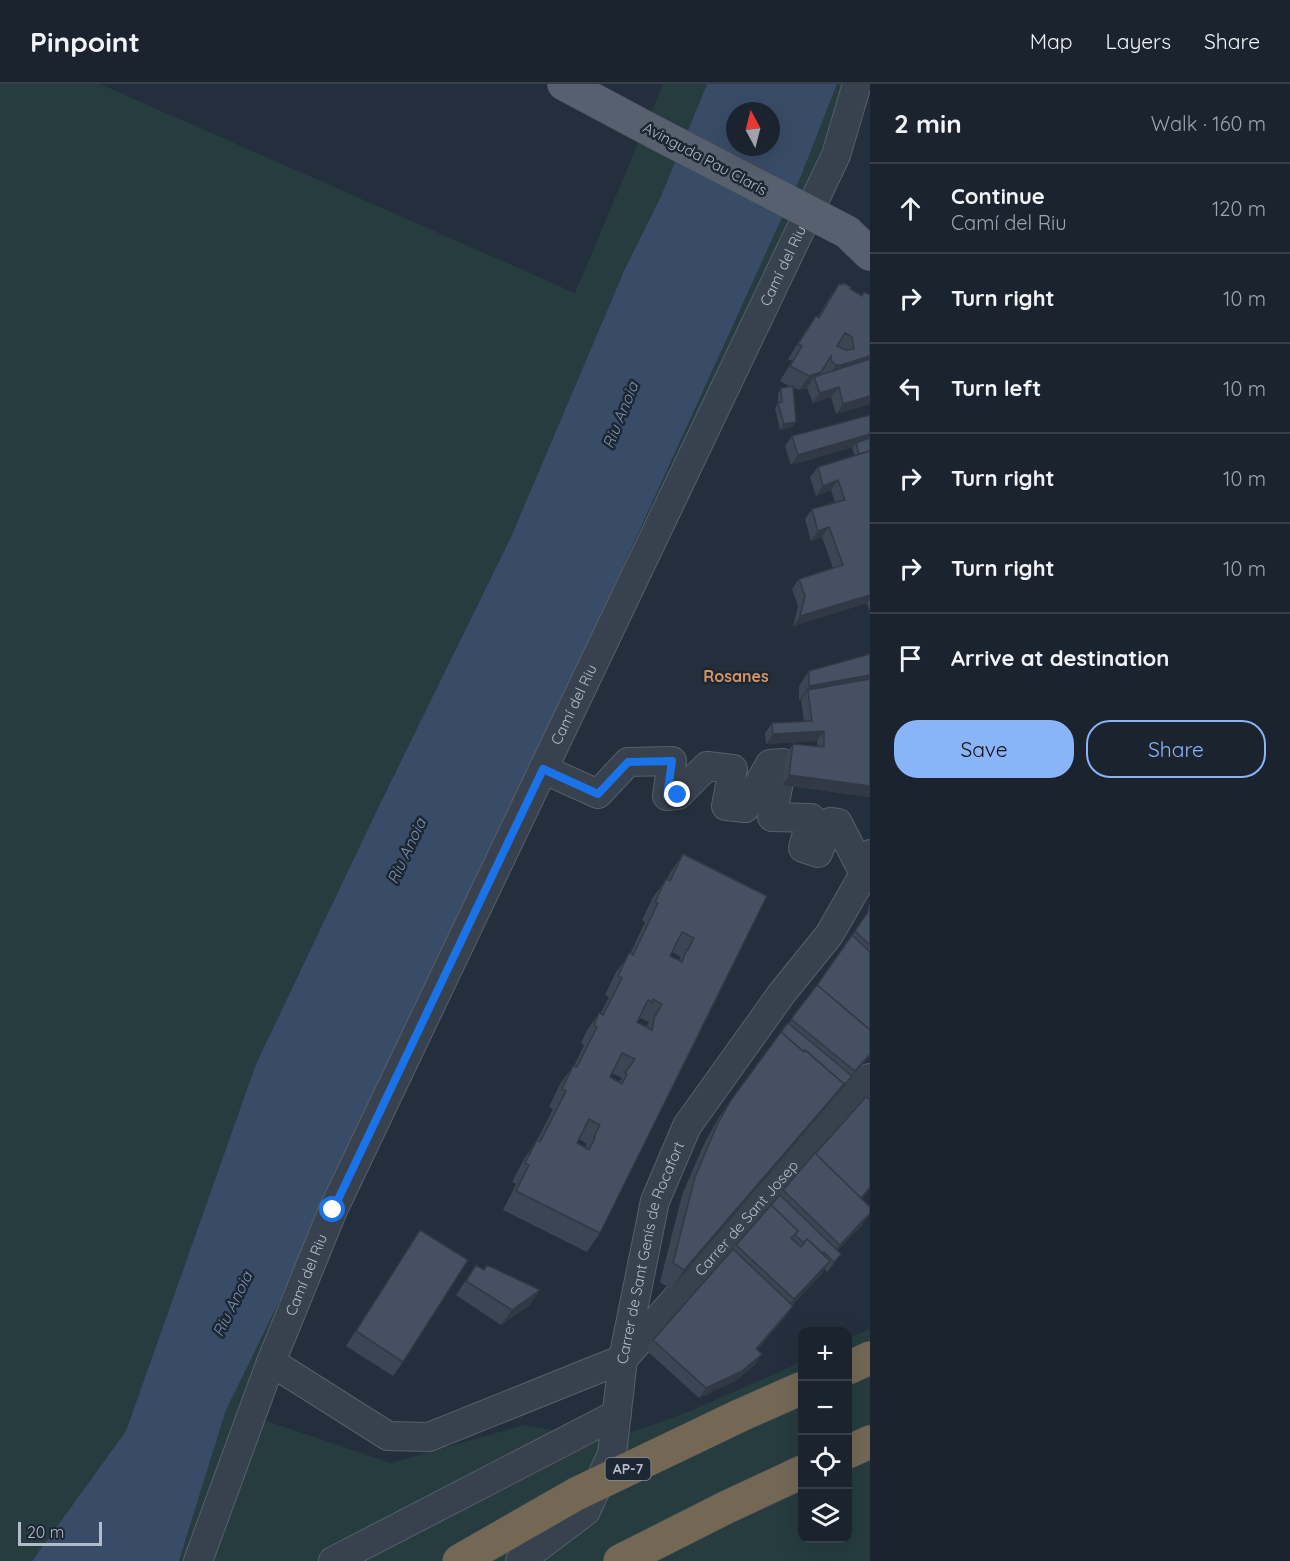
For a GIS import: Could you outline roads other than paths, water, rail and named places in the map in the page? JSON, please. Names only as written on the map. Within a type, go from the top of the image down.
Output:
[{"type":"highway","points":[[852,1366],[870,1358]]},
{"type":"highway","name":"AP-7","points":[[459,1561],[576,1494],[798,1390]]},
{"type":"highway","points":[[852,1450],[870,1442]]},
{"type":"highway","points":[[620,1561],[798,1474]]},
{"type":"main road","name":"Avinguda Pau Clarís","points":[[564,84],[862,241]]},
{"type":"street","name":"Camí del Riu","points":[[198,1561],[271,1362],[337,1202],[836,155],[857,84]]},
{"type":"street","points":[[543,769],[598,794],[628,762],[672,761],[667,796],[678,795],[707,766],[733,768],[726,806],[745,808],[770,764],[783,763],[772,817],[811,818],[803,848],[818,853],[830,822],[838,823],[867,864]]},
{"type":"street","name":"Carrer de Sant Genís de Rocafort","points":[[271,1362],[388,1436],[429,1437],[623,1359],[655,1201],[687,1126],[782,993],[830,935],[867,864]]},
{"type":"street","name":"Carrer de Sant Josep","points":[[623,1359],[870,1078]]},
{"type":"street","points":[[520,1561],[586,1511],[612,1454],[623,1359]]},
{"type":"street","points":[[333,1561],[617,1414]]},
{"type":"water","name":"Riu Anoia","points":[[707,84],[837,84],[801,176],[481,878],[226,1410],[179,1561],[32,1561],[126,1431],[256,1064],[511,537],[624,271],[661,196]]},
{"type":"district","name":"Rosanes","points":[[736,676]]}]
